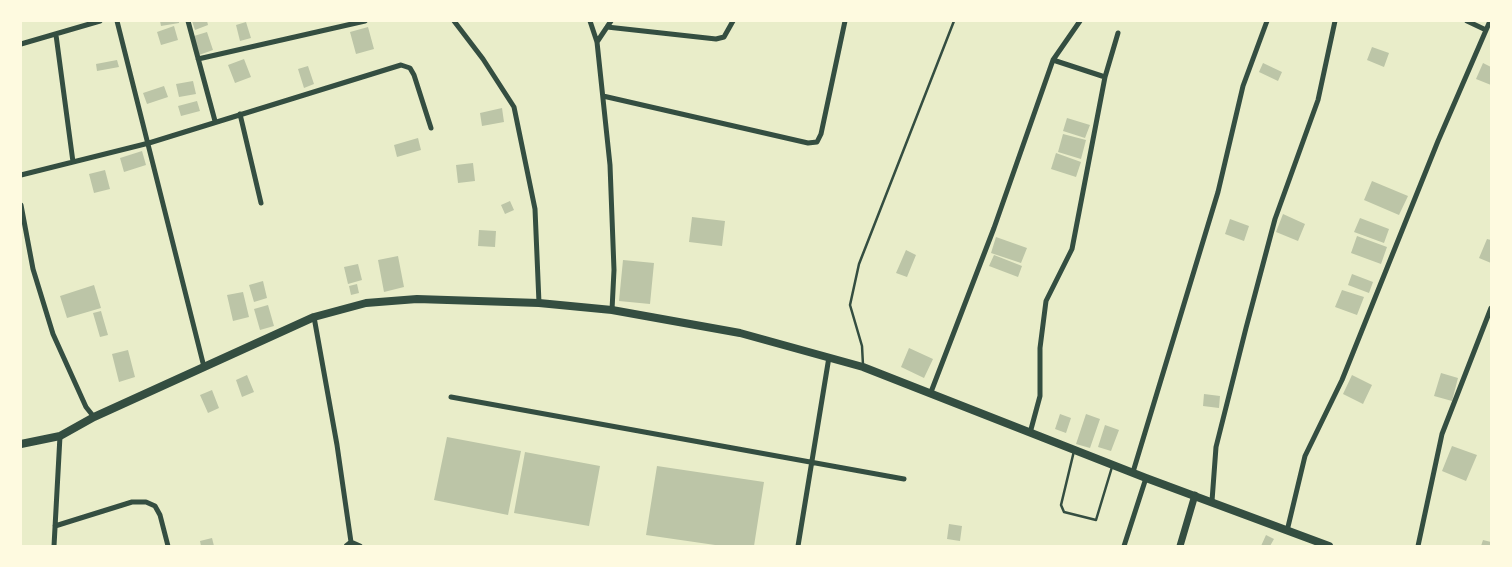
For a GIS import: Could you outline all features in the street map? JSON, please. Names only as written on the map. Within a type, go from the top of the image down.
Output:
[{"type":"main road","points":[[21,444],[60,436],[94,417],[314,317],[366,303],[408,300],[539,303],[612,310],[740,333],[863,367],[931,392],[1146,478],[1195,494],[1329,546]]},
{"type":"street","points":[[21,44],[100,21]]},
{"type":"street","points":[[117,21],[204,367]]},
{"type":"street","points":[[188,21],[215,121]]},
{"type":"street","points":[[198,59],[365,21]]},
{"type":"street","points":[[454,21],[483,59],[514,107],[535,208],[539,303]]},
{"type":"street","points":[[590,21],[597,42],[610,165],[614,270],[612,310]]},
{"type":"street","points":[[597,42],[611,21]]},
{"type":"street","points":[[607,27],[716,40],[724,37],[733,21]]},
{"type":"street","points":[[603,96],[808,143],[817,142],[821,134],[845,21]]},
{"type":"street","points":[[931,392],[994,228],[1053,60],[1080,21]]},
{"type":"street","points":[[1133,472],[1218,192],[1243,86],[1267,21]]},
{"type":"street","points":[[1212,501],[1216,447],[1246,328],[1275,219],[1318,100],[1335,21]]},
{"type":"street","points":[[1467,21],[1486,30]]},
{"type":"street","points":[[1287,531],[1305,456],[1342,380],[1438,142],[1490,21]]},
{"type":"street","points":[[1030,433],[1040,396],[1040,348],[1046,301],[1072,249],[1105,77],[1118,33]]},
{"type":"street","points":[[56,35],[73,162]]},
{"type":"street","points":[[1053,60],[1105,77]]},
{"type":"street","points":[[21,175],[149,143],[215,121],[401,66],[410,68],[414,74],[431,128]]},
{"type":"street","points":[[240,114],[261,203]]},
{"type":"street","points":[[21,205],[33,269],[53,334],[86,407],[94,417]]},
{"type":"street","points":[[1418,546],[1442,434],[1491,308]]},
{"type":"street","points":[[314,317],[337,445],[348,544],[360,546]]},
{"type":"street","points":[[798,546],[829,357]]},
{"type":"street","points":[[451,397],[813,461],[904,479]]},
{"type":"street","points":[[54,546],[60,436]]},
{"type":"street","points":[[1124,546],[1146,478]]},
{"type":"street","points":[[1180,546],[1195,494]]},
{"type":"street","points":[[55,526],[132,502],[146,502],[155,506],[160,515],[168,546]]},
{"type":"lane","points":[[863,367],[862,346],[850,305],[859,264],[954,21]]},
{"type":"lane","points":[[1075,450],[1061,505],[1064,512],[1096,520],[1112,464]]},
{"type":"building","points":[[160,21],[179,21],[179,23],[161,26]]},
{"type":"building","points":[[192,21],[207,21],[208,25],[195,30]]},
{"type":"building","points":[[246,22],[251,38],[240,41],[236,25]]},
{"type":"building","points":[[174,26],[178,40],[161,45],[157,32]]},
{"type":"building","points":[[368,27],[374,49],[356,54],[350,32]]},
{"type":"building","points":[[207,32],[213,50],[199,55],[194,36]]},
{"type":"building","points":[[1372,47],[1389,53],[1384,67],[1367,60]]},
{"type":"building","points":[[244,59],[251,77],[235,83],[228,65]]},
{"type":"building","points":[[117,60],[119,67],[97,71],[96,64]]},
{"type":"building","points":[[1263,63],[1282,72],[1278,81],[1259,72]]},
{"type":"building","points":[[1483,63],[1491,67],[1491,85],[1476,79]]},
{"type":"building","points":[[308,66],[314,84],[304,88],[298,69]]},
{"type":"building","points":[[193,81],[196,94],[179,97],[176,84]]},
{"type":"building","points":[[164,86],[168,97],[147,104],[143,93]]},
{"type":"building","points":[[197,101],[200,111],[181,116],[178,106]]},
{"type":"building","points":[[502,108],[504,122],[482,126],[480,113]]},
{"type":"building","points":[[1067,118],[1090,125],[1085,138],[1063,131]]},
{"type":"building","points":[[1063,134],[1086,140],[1081,159],[1058,152]]},
{"type":"building","points":[[418,138],[421,150],[397,157],[394,145]]},
{"type":"building","points":[[142,151],[146,165],[124,172],[120,158]]},
{"type":"building","points":[[1056,153],[1081,162],[1076,177],[1051,169]]},
{"type":"building","points":[[473,163],[475,181],[458,183],[456,165]]},
{"type":"building","points":[[105,170],[110,189],[94,193],[89,174]]},
{"type":"building","points":[[1372,181],[1408,196],[1399,215],[1364,200]]},
{"type":"building","points":[[510,201],[514,210],[505,214],[501,205]]},
{"type":"building","points":[[1283,214],[1305,224],[1298,241],[1276,232]]},
{"type":"building","points":[[692,217],[725,221],[722,246],[689,242]]},
{"type":"building","points":[[1360,218],[1389,229],[1384,243],[1354,232]]},
{"type":"building","points":[[1230,219],[1249,226],[1244,241],[1225,234]]},
{"type":"building","points":[[479,230],[496,231],[495,247],[478,246]]},
{"type":"building","points":[[1357,236],[1387,247],[1381,264],[1351,253]]},
{"type":"building","points":[[996,237],[1027,248],[1021,263],[991,253]]},
{"type":"building","points":[[1487,239],[1491,240],[1491,263],[1479,258]]},
{"type":"building","points":[[906,250],[916,255],[907,277],[896,273]]},
{"type":"building","points":[[994,255],[1022,266],[1018,277],[989,266]]},
{"type":"building","points":[[398,256],[404,287],[384,292],[378,260]]},
{"type":"building","points":[[623,260],[654,263],[650,304],[619,301]]},
{"type":"building","points":[[358,264],[362,280],[348,284],[344,267]]},
{"type":"building","points":[[1352,274],[1373,282],[1369,293],[1348,285]]},
{"type":"building","points":[[263,281],[267,298],[254,302],[249,285]]},
{"type":"building","points":[[357,284],[359,293],[351,295],[349,286]]},
{"type":"building","points":[[94,285],[101,308],[67,318],[60,296]]},
{"type":"building","points":[[1342,290],[1364,297],[1357,315],[1335,307]]},
{"type":"building","points":[[243,292],[249,317],[233,321],[227,295]]},
{"type":"building","points":[[268,305],[274,326],[260,330],[254,309]]},
{"type":"building","points":[[101,311],[108,335],[100,337],[93,313]]},
{"type":"building","points":[[909,348],[933,359],[924,378],[901,367]]},
{"type":"building","points":[[128,350],[135,377],[119,382],[112,354]]},
{"type":"building","points":[[1441,373],[1458,378],[1452,401],[1434,396]]},
{"type":"building","points":[[247,375],[254,392],[242,397],[236,380]]},
{"type":"building","points":[[1352,375],[1372,385],[1363,404],[1343,394]]},
{"type":"building","points":[[212,390],[219,408],[208,413],[200,395]]},
{"type":"building","points":[[1204,394],[1220,396],[1219,408],[1203,406]]},
{"type":"building","points":[[1060,414],[1071,418],[1066,433],[1055,429]]},
{"type":"building","points":[[1086,414],[1100,419],[1090,448],[1076,444]]},
{"type":"building","points":[[1105,425],[1119,430],[1111,451],[1098,447]]},
{"type":"building","points":[[447,437],[521,451],[508,515],[434,500]]},
{"type":"building","points":[[1452,446],[1477,455],[1466,481],[1442,471]]},
{"type":"building","points":[[525,452],[600,466],[589,526],[514,513]]},
{"type":"building","points":[[657,466],[764,482],[754,546],[722,546],[646,535]]},
{"type":"building","points":[[949,524],[962,526],[960,541],[947,539]]},
{"type":"building","points":[[1266,535],[1274,539],[1270,546],[1261,546]]},
{"type":"building","points":[[212,538],[214,546],[201,546],[200,541]]},
{"type":"building","points":[[1483,540],[1491,542],[1491,546],[1481,546]]}]
